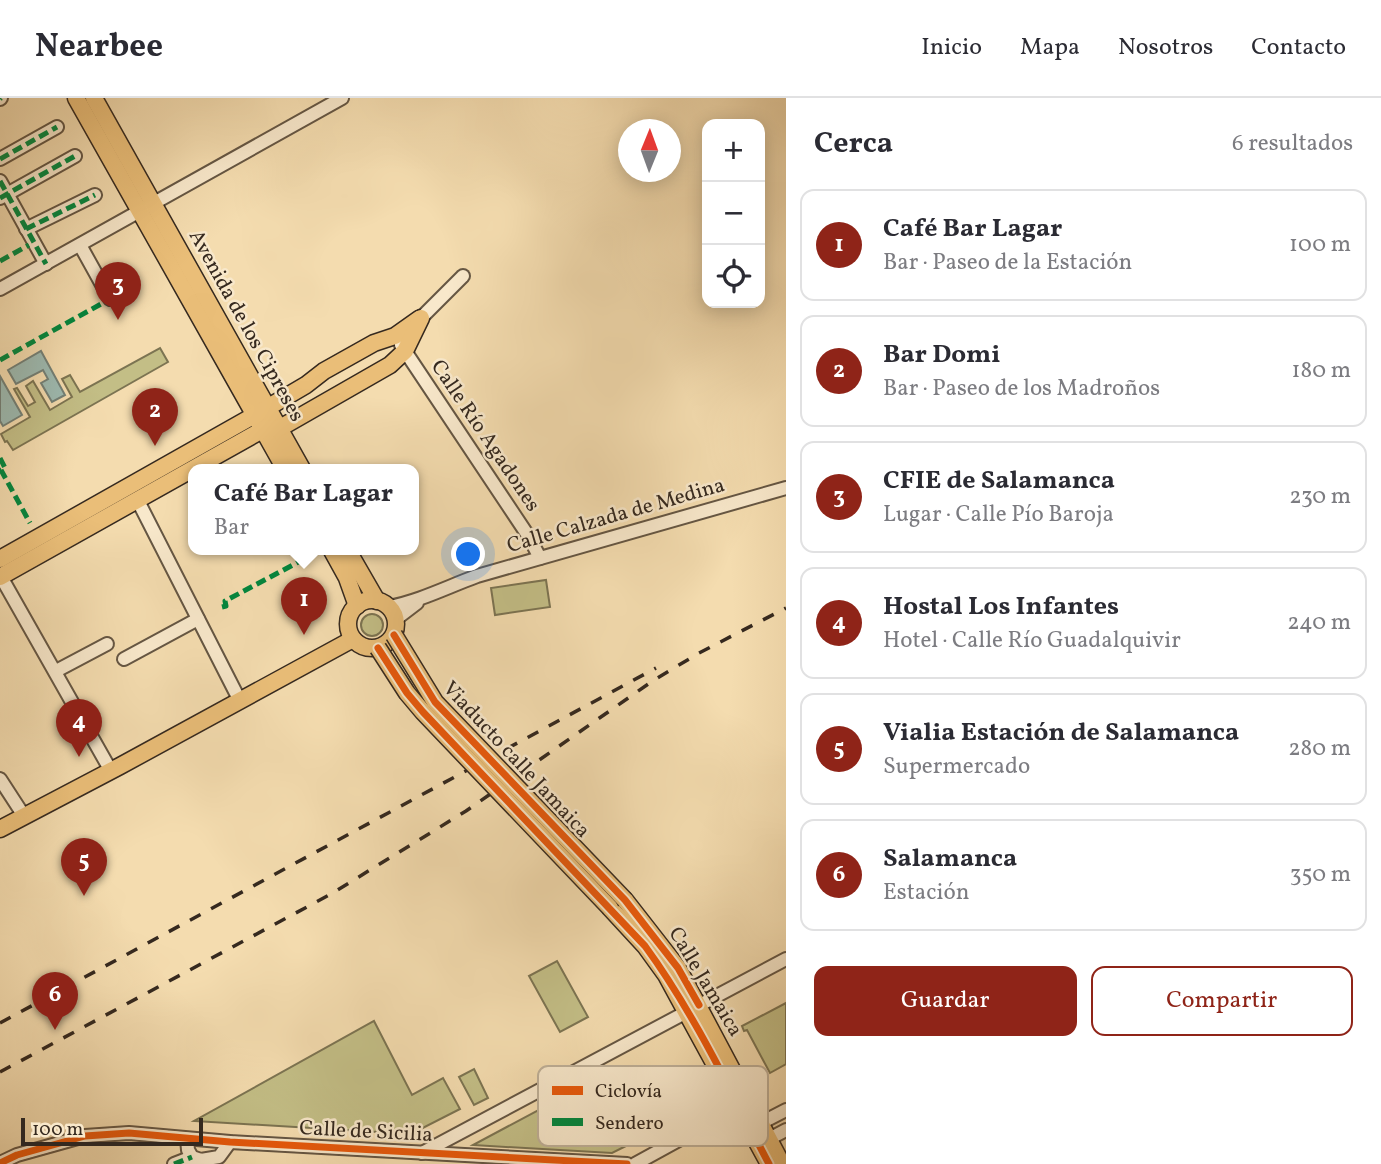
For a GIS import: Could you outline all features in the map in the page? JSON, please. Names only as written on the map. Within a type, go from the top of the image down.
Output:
[{"type":"main road","name":"Avenida de los Cipreses","points":[[76,98],[139,212],[267,420],[298,464]]},
{"type":"main road","name":"Avenida de los Cipreses","points":[[94,98],[153,203],[267,420],[283,464]]},
{"type":"main road","points":[[195,464],[267,420],[324,371],[374,343],[395,336],[421,318]]},
{"type":"main road","points":[[0,559],[267,420],[390,365],[405,351],[421,318]]},
{"type":"main road","points":[[0,576],[188,468]]},
{"type":"main road","points":[[334,555],[347,578],[357,606]]},
{"type":"main road","points":[[351,555],[389,615],[385,645],[378,648],[364,647],[353,639],[348,621],[357,606],[363,602],[389,615]]},
{"type":"main road","name":"Viaducto calle Jamaica","points":[[389,615],[435,702],[618,904]]},
{"type":"main road","points":[[0,828],[111,771],[353,639]]},
{"type":"main road","name":"Viaducto calle Jamaica","points":[[378,648],[407,693],[423,712],[618,904]]},
{"type":"main road","name":"Calle Jamaica","points":[[618,904],[645,946],[693,1008],[727,1066]]},
{"type":"main road","name":"Calle Jamaica","points":[[693,1008],[720,1066]]},
{"type":"main road","name":"Calle Jamaica","points":[[769,1139],[782,1164]]},
{"type":"main road","name":"Calle Jamaica","points":[[760,1146],[769,1164]]},
{"type":"street","points":[[0,289],[342,98]]},
{"type":"street","points":[[0,159],[57,127]]},
{"type":"street","points":[[4,196],[75,156]]},
{"type":"street","points":[[0,181],[4,196],[46,264]]},
{"type":"street","points":[[26,229],[95,195]]},
{"type":"street","points":[[80,245],[110,299]]},
{"type":"street","points":[[421,318],[463,276]]},
{"type":"street","name":"Calle Río Agadones","points":[[395,336],[529,537],[540,558]]},
{"type":"street","name":"Calle Calzada de Medina","points":[[389,615],[468,579],[786,488]]},
{"type":"street","points":[[137,499],[240,701]]},
{"type":"street","points":[[0,576],[111,771]]},
{"type":"street","points":[[124,659],[198,619]]},
{"type":"street","points":[[56,671],[107,644]]},
{"type":"street","points":[[0,779],[24,816]]},
{"type":"street","points":[[583,1066],[786,959]]},
{"type":"street","points":[[422,1153],[538,1090]]},
{"type":"street","points":[[768,1120],[786,1110]]},
{"type":"street","points":[[461,1154],[458,1141],[462,1130]]},
{"type":"street","points":[[769,1139],[786,1130]]},
{"type":"street","name":"Calle de Sicilia","points":[[0,1163],[85,1136],[129,1133],[230,1142],[627,1164]]},
{"type":"street","points":[[187,1139],[188,1150],[194,1161]]},
{"type":"street","points":[[174,1164],[201,1160],[219,1161],[230,1142]]},
{"type":"street","points":[[635,1164],[668,1146]]},
{"type":"shaded area","points":[[160,348],[168,362],[13,450],[7,441],[5,442],[1,434],[30,417],[14,389],[17,388],[28,406],[35,402],[26,386],[33,381],[50,410],[72,397],[62,379],[70,375],[80,392]]},
{"type":"shaded area","points":[[546,580],[550,607],[495,615],[491,588]]},
{"type":"shaded area","points":[[372,614],[380,617],[383,625],[380,633],[372,636],[364,633],[361,625],[364,617]]},
{"type":"shaded area","points":[[557,961],[588,1017],[560,1032],[529,976]]},
{"type":"shaded area","points":[[786,1003],[786,1064],[770,1073],[747,1030],[744,1031],[742,1026]]},
{"type":"shaded area","points":[[374,1021],[412,1095],[443,1078],[460,1109],[411,1134],[194,1121]]},
{"type":"shaded area","points":[[474,1069],[488,1098],[474,1105],[459,1077]]},
{"type":"shaded area","points":[[538,1110],[538,1146],[626,1146],[612,1153],[473,1145]]},
{"type":"water","points":[[41,351],[65,395],[52,402],[41,383],[48,379],[43,370],[16,384],[8,370]]},
{"type":"water","points":[[0,376],[22,415],[3,426],[0,421]]},
{"type":"railway","points":[[0,1072],[331,894],[466,811],[654,680],[699,653],[786,608]]},
{"type":"railway","points":[[0,1023],[656,668]]},
{"type":"marked path","points":[[0,159],[57,127]]},
{"type":"marked path","points":[[0,198],[75,156]]},
{"type":"marked path","points":[[0,181],[46,264]]},
{"type":"marked path","points":[[26,229],[95,195]]},
{"type":"marked path","points":[[0,261],[29,245]]},
{"type":"marked path","points":[[0,360],[110,299]]},
{"type":"marked path","points":[[0,458],[5,468],[1,470],[30,523]]},
{"type":"marked path","points":[[222,607],[226,606],[225,601],[312,555]]},
{"type":"marked path","points":[[174,1164],[192,1157]]},
{"type":"cycle path","points":[[394,635],[435,702],[625,900],[678,968],[699,1005]]},
{"type":"cycle path","points":[[378,648],[407,693],[423,712],[645,946],[680,998],[718,1066]]},
{"type":"cycle path","points":[[0,1163],[17,1155],[85,1136],[129,1133],[230,1142],[627,1164]]},
{"type":"cycle path","points":[[760,1146],[769,1164]]},
{"type":"place","name":"CFIE de Salamanca","points":[[118,320]]},
{"type":"place","name":"Bar Domi","points":[[155,446]]},
{"type":"place","name":"Café Bar Lagar","points":[[304,635]]},
{"type":"place","name":"Hostal Los Infantes","points":[[79,757]]},
{"type":"place","name":"Vialia Estación de Salamanca","points":[[84,896]]},
{"type":"place","name":"Salamanca","points":[[55,1030]]}]
